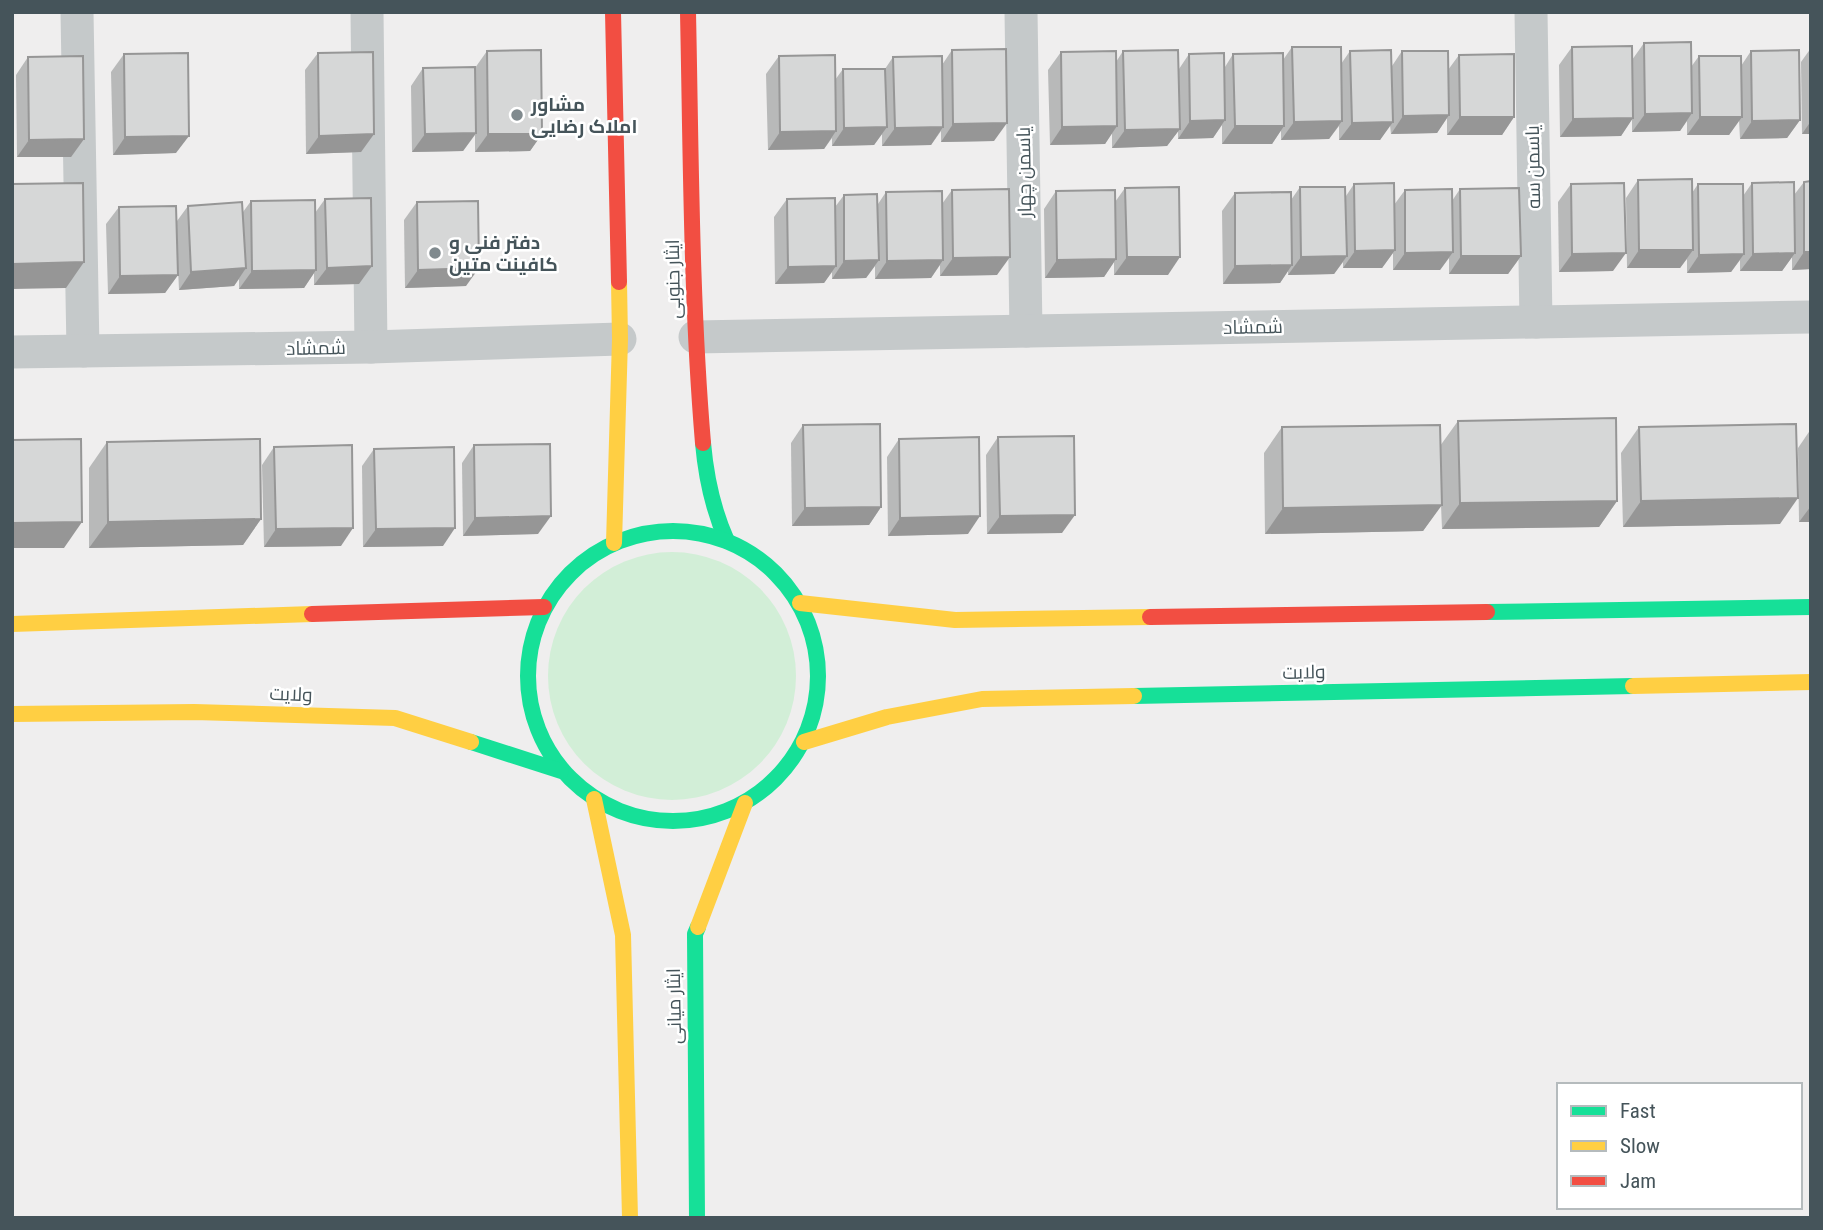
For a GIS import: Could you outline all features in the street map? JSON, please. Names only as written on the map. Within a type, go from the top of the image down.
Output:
[{"type":"street","points":[[77,12],[83,351]]},
{"type":"street","points":[[367,12],[371,347]]},
{"type":"street","points":[[613,12],[620,339],[614,543]]},
{"type":"street","name":"ایثار جنوبی","points":[[688,12],[695,337],[705,467],[720,528],[727,541]]},
{"type":"street","name":"یاسمن چهار","points":[[1021,12],[1026,331]]},
{"type":"street","name":"یاسمن سه","points":[[1531,12],[1536,322]]},
{"type":"street","name":"شمشاد","points":[[695,337],[1811,317]]},
{"type":"street","name":"شمشاد","points":[[12,352],[371,347],[620,339]]},
{"type":"street","points":[[690,531],[727,541],[756,556],[780,577],[800,603],[814,637],[819,672],[816,708],[804,742],[779,777],[745,803],[709,818],[669,822],[630,816],[594,799],[561,771],[542,742],[530,709],[527,674],[531,639],[544,607],[557,587],[593,554],[614,543],[651,532],[690,531]]},
{"type":"street","points":[[800,603],[955,620],[1811,607]]},
{"type":"street","points":[[12,624],[544,607]]},
{"type":"street","name":"ولایت","points":[[804,742],[887,717],[982,699],[1811,682]]},
{"type":"street","name":"ولایت","points":[[12,714],[194,712],[395,718],[561,771]]},
{"type":"street","points":[[594,799],[623,935],[630,1218]]},
{"type":"street","name":"ایثار میانی","points":[[697,1218],[695,934],[745,803]]},
{"type":"green space","points":[[672,552],[708,558],[730,567],[750,580],[768,598],[781,618],[790,640],[796,676],[790,712],[781,734],[768,754],[750,772],[730,785],[708,794],[672,800],[636,794],[614,785],[594,772],[576,754],[563,734],[554,712],[548,676],[554,640],[563,618],[576,598],[594,580],[614,567],[636,558]]},
{"type":"building","points":[[1691,42],[1692,113],[1645,114],[1644,43]]},
{"type":"building","points":[[1632,46],[1633,118],[1573,119],[1572,47]]},
{"type":"building","points":[[1292,47],[1341,47],[1342,121],[1294,122]]},
{"type":"building","points":[[1006,49],[1007,123],[953,124],[952,50]]},
{"type":"building","points":[[541,50],[542,134],[488,134],[487,51]]},
{"type":"building","points":[[1178,50],[1180,129],[1125,130],[1123,51]]},
{"type":"building","points":[[1391,50],[1393,122],[1352,123],[1350,51]]},
{"type":"building","points":[[1799,50],[1800,120],[1752,121],[1751,51]]},
{"type":"building","points":[[1116,51],[1117,126],[1062,127],[1061,52]]},
{"type":"building","points":[[1402,51],[1448,51],[1449,115],[1403,116]]},
{"type":"building","points":[[373,52],[374,134],[319,136],[318,53]]},
{"type":"building","points":[[188,53],[189,136],[125,137],[124,54]]},
{"type":"building","points":[[1224,53],[1225,120],[1190,121],[1189,54]]},
{"type":"building","points":[[1283,53],[1284,126],[1235,126],[1233,54]]},
{"type":"building","points":[[1514,54],[1514,117],[1460,117],[1459,55]]},
{"type":"building","points":[[835,55],[836,131],[780,132],[779,56]]},
{"type":"building","points":[[83,56],[84,139],[29,140],[28,57]]},
{"type":"building","points":[[942,56],[943,127],[895,128],[893,57]]},
{"type":"building","points":[[1699,56],[1741,56],[1742,117],[1700,117]]},
{"type":"building","points":[[12,60],[13,135],[12,135]]},
{"type":"building","points":[[475,67],[476,133],[425,134],[423,68]]},
{"type":"building","points":[[843,69],[885,69],[887,127],[844,128]]},
{"type":"building","points":[[1692,179],[1693,250],[1639,250],[1638,180]]},
{"type":"building","points":[[1811,181],[1811,252],[1804,252],[1804,182]]},
{"type":"building","points":[[1794,182],[1795,253],[1753,254],[1752,183]]},
{"type":"building","points":[[83,183],[84,262],[12,264],[12,184]]},
{"type":"building","points":[[1394,183],[1395,250],[1355,251],[1354,184]]},
{"type":"building","points":[[1624,183],[1626,253],[1572,254],[1571,184]]},
{"type":"building","points":[[1698,184],[1743,184],[1744,254],[1699,255]]},
{"type":"building","points":[[1179,187],[1180,257],[1127,257],[1125,188]]},
{"type":"building","points":[[1300,187],[1345,187],[1347,256],[1301,257]]},
{"type":"building","points":[[1519,188],[1521,256],[1461,256],[1460,189]]},
{"type":"building","points":[[1009,189],[1010,257],[953,258],[952,190]]},
{"type":"building","points":[[1452,189],[1453,252],[1405,253],[1405,190]]},
{"type":"building","points":[[1115,190],[1116,259],[1057,260],[1056,191]]},
{"type":"building","points":[[942,191],[943,260],[887,261],[886,192]]},
{"type":"building","points":[[1291,192],[1292,265],[1235,266],[1235,193]]},
{"type":"building","points":[[877,194],[879,260],[844,261],[844,195]]},
{"type":"building","points":[[371,198],[372,266],[327,268],[325,199]]},
{"type":"building","points":[[835,198],[836,266],[788,267],[787,199]]},
{"type":"building","points":[[315,200],[316,270],[252,271],[251,201]]},
{"type":"building","points":[[478,201],[479,268],[418,270],[417,202]]},
{"type":"building","points":[[242,202],[246,268],[191,272],[188,206]]},
{"type":"building","points":[[176,206],[178,275],[120,276],[119,207]]},
{"type":"building","points":[[1616,418],[1617,501],[1460,503],[1458,421]]},
{"type":"building","points":[[880,424],[881,507],[805,508],[803,425]]},
{"type":"building","points":[[1796,424],[1798,498],[1641,501],[1639,427]]},
{"type":"building","points":[[1440,425],[1442,505],[1283,508],[1282,427]]},
{"type":"building","points":[[1074,436],[1075,515],[1000,516],[998,437]]},
{"type":"building","points":[[979,437],[980,516],[900,518],[899,439]]},
{"type":"building","points":[[81,439],[82,522],[12,523],[12,440]]},
{"type":"building","points":[[260,439],[261,519],[108,522],[107,442]]},
{"type":"building","points":[[550,444],[551,516],[475,518],[474,445]]},
{"type":"building","points":[[352,445],[353,528],[276,529],[274,447]]},
{"type":"building","points":[[454,447],[455,528],[376,529],[374,449]]},
{"type":"traffic: fast","points":[[703,443],[711,493],[727,541]]},
{"type":"traffic: fast","points":[[687,531],[715,537],[742,548],[776,573],[794,595],[807,620],[816,648],[818,676],[816,704],[807,732],[794,757],[776,779],[754,797],[729,810],[701,819],[659,821],[631,815],[604,804],[570,779],[552,757],[539,732],[530,704],[528,662],[534,634],[545,607],[570,573],[592,555],[617,542],[645,533],[687,531]]},
{"type":"traffic: fast","points":[[1487,612],[1811,607]]},
{"type":"traffic: fast","points":[[1134,696],[1633,686]]},
{"type":"traffic: fast","points":[[471,742],[561,771]]},
{"type":"traffic: fast","points":[[697,1218],[695,934],[698,927]]},
{"type":"traffic: slow","points":[[614,543],[619,282]]},
{"type":"traffic: slow","points":[[800,603],[955,620],[1150,617]]},
{"type":"traffic: slow","points":[[12,624],[312,614]]},
{"type":"traffic: slow","points":[[1633,686],[1811,682]]},
{"type":"traffic: slow","points":[[804,742],[887,717],[982,699],[1134,696]]},
{"type":"traffic: slow","points":[[12,714],[194,712],[395,718],[471,742]]},
{"type":"traffic: slow","points":[[594,799],[623,935],[630,1218]]},
{"type":"traffic: slow","points":[[698,927],[745,803]]},
{"type":"traffic: jam","points":[[613,12],[619,282]]},
{"type":"traffic: jam","points":[[688,12],[694,282],[703,443]]},
{"type":"traffic: jam","points":[[312,614],[544,607]]},
{"type":"traffic: jam","points":[[1150,617],[1487,612]]},
{"type":"place","name":"مشاور املاک رضایی","points":[[517,115]]},
{"type":"place","name":"دفتر فنی و کافینت متین","points":[[435,253]]}]
